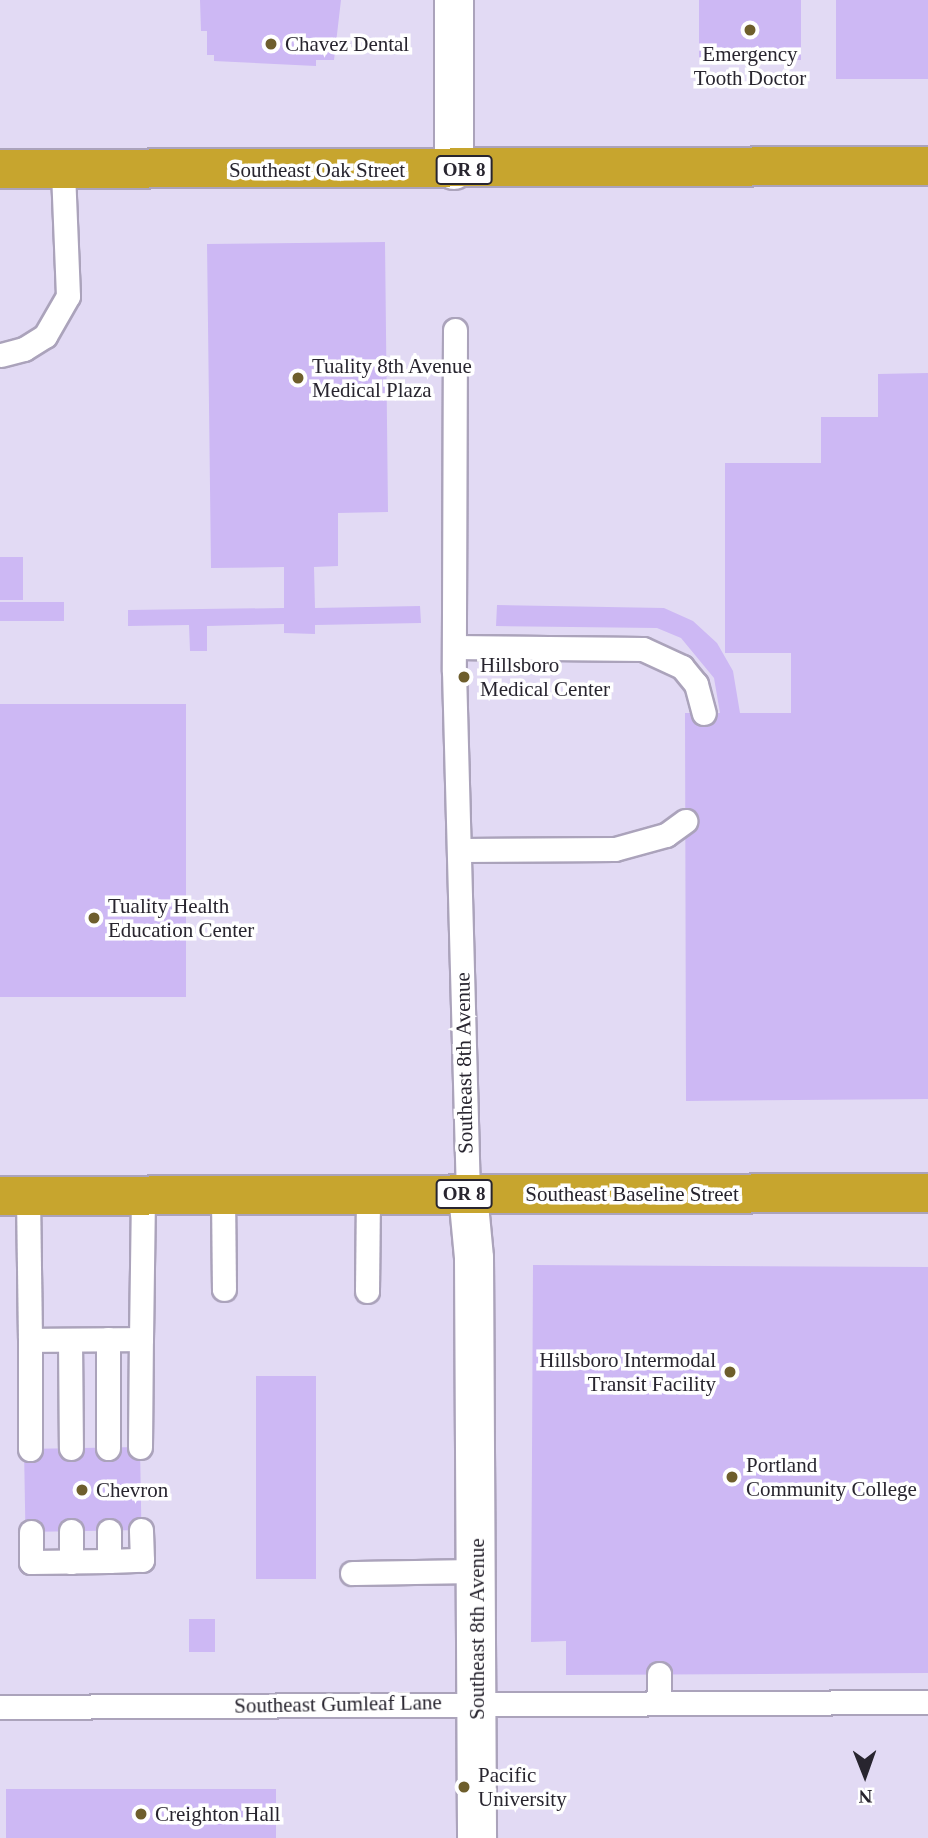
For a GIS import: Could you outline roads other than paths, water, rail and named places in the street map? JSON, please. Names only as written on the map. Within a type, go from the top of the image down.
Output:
[{"type":"highway","name":"Southeast Oak Street","points":[[0,169],[454,170],[928,166]]},
{"type":"highway","name":"Southeast Baseline Street","points":[[14,1196],[928,1193]]},
{"type":"street","points":[[454,0],[454,170]]},
{"type":"street","name":"Southeast 8th Avenue","points":[[468,1194],[474,1258],[477,1838]]},
{"type":"lane","points":[[1,355],[24,349],[45,336],[68,296],[63,169]]},
{"type":"lane","name":"Southeast 8th Avenue","points":[[454,330],[454,648],[462,850],[463,1128],[468,1194]]},
{"type":"lane","points":[[454,648],[643,649],[682,667],[696,684],[704,713]]},
{"type":"lane","points":[[462,850],[615,849],[666,835],[685,821]]},
{"type":"lane","points":[[367,1291],[368,1194]]},
{"type":"lane","points":[[223,1195],[224,1289]]},
{"type":"lane","points":[[14,1196],[30,1340],[30,1449]]},
{"type":"lane","points":[[140,1447],[143,1196]]},
{"type":"lane","points":[[108,1339],[108,1448]]},
{"type":"lane","points":[[30,1340],[141,1339]]},
{"type":"lane","points":[[70,1340],[71,1448]]},
{"type":"lane","points":[[31,1532],[31,1562],[71,1562],[142,1560],[141,1530]]},
{"type":"lane","points":[[71,1531],[71,1562]]},
{"type":"lane","points":[[109,1531],[109,1561]]},
{"type":"lane","points":[[352,1573],[477,1571]]},
{"type":"lane","points":[[659,1674],[659,1703]]},
{"type":"lane","name":"Southeast Gumleaf Lane","points":[[0,1707],[928,1702]]},
{"type":"place","name":"Emergency Tooth Doctor","points":[[750,30]]},
{"type":"place","name":"Chavez Dental","points":[[271,44]]},
{"type":"place","name":"Tuality 8th Avenue Medical Plaza","points":[[298,378]]},
{"type":"place","name":"Hillsboro Medical Center","points":[[464,677]]},
{"type":"place","name":"Tuality Health Education Center","points":[[94,918]]},
{"type":"place","name":"Hillsboro Intermodal Transit Facility","points":[[730,1372]]},
{"type":"place","name":"Portland Community College","points":[[732,1477]]},
{"type":"place","name":"Chevron","points":[[82,1490]]},
{"type":"place","name":"Pacific University","points":[[464,1787]]},
{"type":"place","name":"Creighton Hall","points":[[141,1814]]}]
